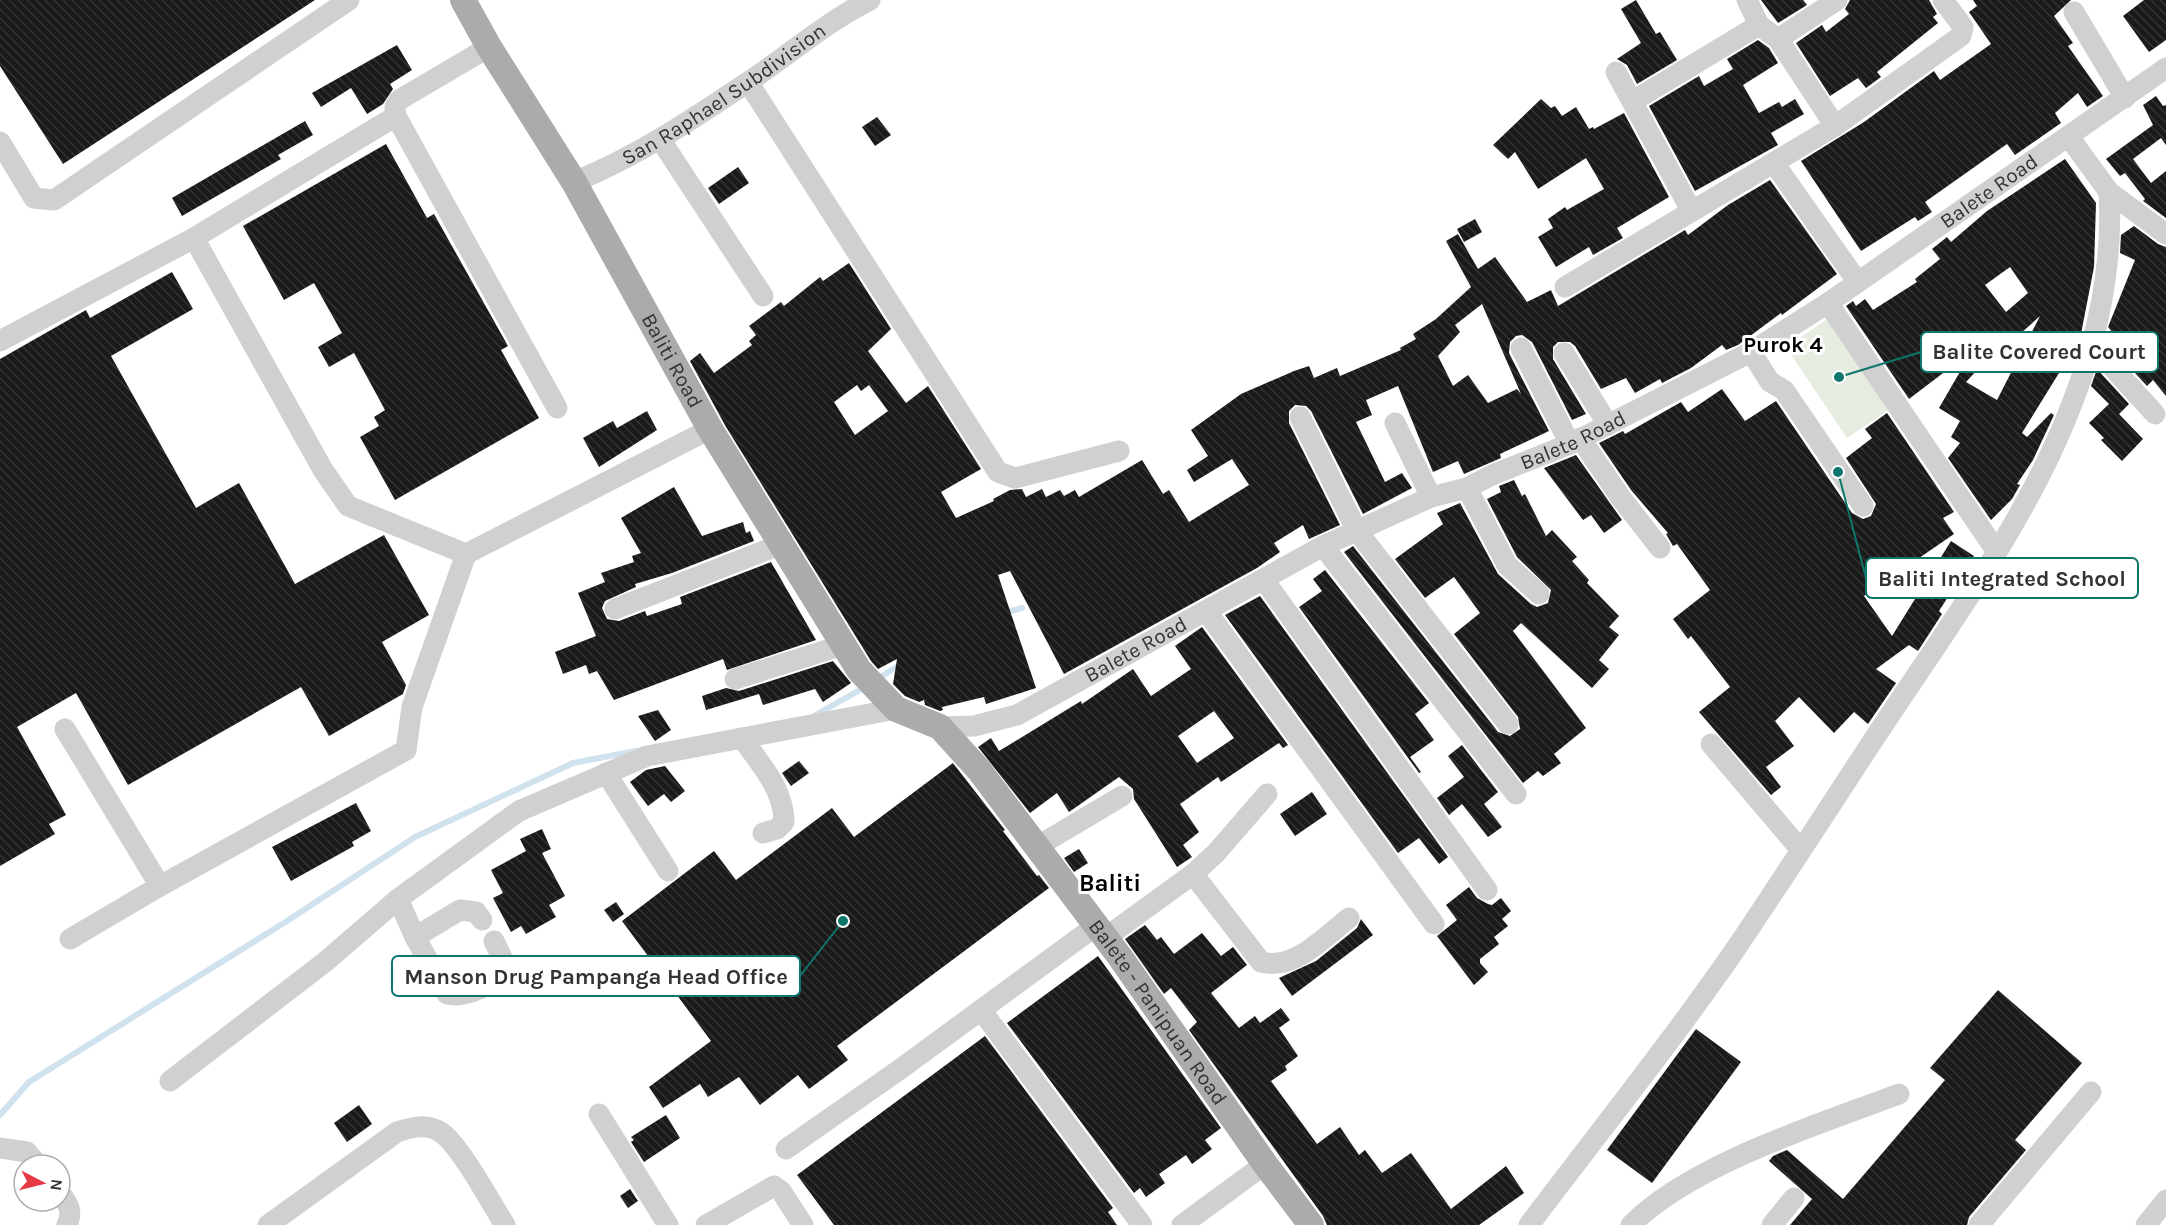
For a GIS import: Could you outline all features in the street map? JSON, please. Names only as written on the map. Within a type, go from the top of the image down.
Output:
[{"type":"main road","name":"Baliti Road","points":[[463,0],[489,47],[574,182],[710,429],[859,670],[890,704]]},
{"type":"main road","name":"Balete - Panipuan Road","points":[[890,704],[940,727],[979,770],[1101,932],[1265,1164],[1311,1225]]},
{"type":"street","points":[[0,142],[34,198],[54,200],[350,0]]},
{"type":"street","name":"San Raphael Subdivision","points":[[574,182],[605,170],[660,139],[748,82],[847,11],[870,0]]},
{"type":"street","points":[[1747,0],[1759,25],[1778,39],[1835,126]]},
{"type":"street","points":[[1778,39],[1837,0]]},
{"type":"street","points":[[1565,287],[1835,126],[1961,36],[1964,27],[1942,0]]},
{"type":"street","points":[[2074,12],[2125,98]]},
{"type":"street","points":[[1633,101],[1759,25]]},
{"type":"street","points":[[489,47],[399,100],[395,107],[396,116],[557,408]]},
{"type":"street","name":"Balete Road","points":[[940,727],[974,726],[1017,715],[1323,546],[1431,497],[1467,488],[1491,475],[1575,441],[1751,352],[1828,303],[2166,68]]},
{"type":"street","points":[[1616,72],[1691,210]]},
{"type":"street","points":[[748,82],[998,472],[1015,478],[1119,451]]},
{"type":"street","points":[[0,341],[194,238],[396,116]]},
{"type":"street","points":[[2069,137],[2109,192],[2166,234]]},
{"type":"street","points":[[660,139],[763,296]]},
{"type":"street","points":[[1774,163],[1857,281]]},
{"type":"street","points":[[1529,1225],[1738,945],[1997,552],[2024,507],[2053,447],[2093,346],[2110,240],[2109,192]]},
{"type":"street","points":[[194,238],[323,470],[348,506],[466,554]]},
{"type":"street","points":[[1828,303],[1997,552]]},
{"type":"street","points":[[2093,346],[2155,414]]},
{"type":"street","points":[[1521,348],[1575,441],[1660,548]]},
{"type":"street","points":[[1751,352],[1770,382],[1784,390],[1863,506]]},
{"type":"street","points":[[1564,353],[1608,425]]},
{"type":"street","points":[[1300,417],[1357,531],[1508,724]]},
{"type":"street","points":[[1395,423],[1431,497]]},
{"type":"street","points":[[70,939],[160,886],[406,750],[412,707],[466,554],[710,429]]},
{"type":"street","points":[[1467,488],[1507,565],[1539,594]]},
{"type":"street","points":[[615,609],[782,544]]},
{"type":"street","points":[[1323,546],[1515,794]]},
{"type":"street","points":[[1264,580],[1487,890]]},
{"type":"street","points":[[1207,612],[1434,924]]},
{"type":"street","points":[[735,679],[843,645]]},
{"type":"street","points":[[170,1081],[325,962],[398,899],[519,811],[647,756],[742,738],[890,704]]},
{"type":"street","points":[[65,729],[160,886]]},
{"type":"street","points":[[742,738],[779,791],[784,808],[784,822],[777,829],[763,833]]},
{"type":"street","points":[[1711,744],[1801,850]]},
{"type":"street","points":[[606,773],[668,871]]},
{"type":"street","points":[[786,1149],[981,1010],[1193,874],[1216,853],[1267,794]]},
{"type":"street","points":[[1038,846],[1122,796]]},
{"type":"street","points":[[1193,874],[1261,962],[1269,964],[1295,960],[1349,918]]},
{"type":"street","points":[[398,899],[415,937],[447,994],[465,995],[498,977],[505,964],[494,941]]},
{"type":"street","points":[[415,937],[460,910],[476,912],[482,920]]},
{"type":"street","points":[[981,1010],[1142,1225]]},
{"type":"street","points":[[1978,1225],[2091,1092]]},
{"type":"street","points":[[1630,1225],[1644,1211],[1730,1162],[1899,1094]]},
{"type":"street","points":[[599,1114],[668,1225]]},
{"type":"street","points":[[268,1225],[397,1132],[415,1126],[442,1133],[453,1145],[505,1225]]},
{"type":"street","points":[[0,1148],[28,1153]]},
{"type":"street","points":[[1182,1225],[1265,1164]]},
{"type":"street","points":[[706,1225],[774,1186],[781,1191],[803,1225]]},
{"type":"street","points":[[1772,1225],[1794,1198]]},
{"type":"street","points":[[2146,1225],[2166,1200]]},
{"type":"shaded area","points":[[1832,316],[1893,407],[1847,438],[1786,347]]},
{"type":"building","points":[[0,0],[315,0],[63,164],[0,66]]},
{"type":"building","points":[[1636,0],[1656,34],[1660,32],[1677,60],[1637,84],[1627,65],[1617,59],[1641,43],[1621,9]]},
{"type":"building","points":[[1761,0],[1803,0],[1807,5],[1778,23]]},
{"type":"building","points":[[1850,0],[1929,0],[1937,14],[1933,17],[1938,23],[1877,72],[1881,77],[1866,88],[1858,78],[1830,96],[1796,43],[1822,25],[1826,32],[1849,14],[1845,9]]},
{"type":"building","points":[[1973,0],[2071,0],[2054,16],[2073,43],[2068,46],[2103,96],[2087,107],[2078,93],[2055,113],[2061,123],[2015,155],[2007,144],[1925,202],[1932,212],[1918,221],[1915,217],[1861,251],[1801,161],[1864,122],[1934,71],[1940,80],[1991,44],[1969,12],[1977,6]]},
{"type":"building","points":[[2144,0],[2166,0],[2166,40],[2149,52],[2123,16]]},
{"type":"building","points":[[1758,40],[1769,48],[1778,63],[1743,85],[1759,113],[1779,102],[1782,107],[1795,99],[1804,114],[1771,133],[1778,145],[1695,191],[1649,106],[1699,76],[1704,86],[1733,69],[1727,59]]},
{"type":"building","points":[[397,45],[412,70],[390,84],[393,89],[383,104],[367,114],[351,88],[321,107],[312,93]]},
{"type":"building","points":[[2156,96],[2163,106],[2166,105],[2166,145],[2161,138],[2133,159],[2151,183],[2166,171],[2166,218],[2143,201],[2145,199],[2125,173],[2120,176],[2106,159],[2153,125],[2143,105]]},
{"type":"building","points":[[1541,99],[1551,108],[1555,106],[1562,116],[1576,107],[1589,129],[1593,127],[1594,129],[1624,113],[1669,197],[1617,228],[1623,238],[1593,255],[1589,247],[1556,267],[1538,237],[1553,228],[1548,219],[1565,207],[1567,210],[1604,189],[1586,158],[1538,189],[1515,152],[1508,159],[1493,145]]},
{"type":"building","points":[[877,117],[891,135],[875,146],[862,127]]},
{"type":"building","points":[[305,121],[313,135],[278,155],[281,159],[182,216],[172,198]]},
{"type":"building","points":[[386,144],[427,218],[434,214],[508,346],[501,350],[539,418],[395,500],[360,437],[379,426],[374,417],[385,410],[354,353],[329,367],[318,347],[342,333],[314,283],[284,300],[243,226]]},
{"type":"building","points":[[2065,159],[2096,203],[2094,267],[2080,339],[2022,433],[2027,437],[2051,413],[2054,415],[2033,460],[2017,484],[2020,485],[2012,499],[1991,520],[1948,458],[1960,443],[1951,437],[1960,421],[1939,408],[1972,351],[1909,399],[1846,306],[1853,301],[1856,306],[1865,299],[1873,310],[1917,282],[1915,279],[1940,259],[1932,249],[1947,237],[1951,242],[1987,211]],"holes":[[[2010,267],[2028,293],[2006,312],[1985,285]],[[2040,316],[1997,400],[1966,382],[1990,356],[1992,359]]]},
{"type":"building","points":[[738,167],[749,183],[719,204],[708,188]]},
{"type":"building","points":[[1770,180],[1837,274],[1738,345],[1726,350],[1722,345],[1691,368],[1662,383],[1660,379],[1635,393],[1626,378],[1601,389],[1575,346],[1570,342],[1558,342],[1553,347],[1553,359],[1586,414],[1572,420],[1532,342],[1522,335],[1516,336],[1510,342],[1509,353],[1549,431],[1500,454],[1501,458],[1464,474],[1458,461],[1433,472],[1398,386],[1366,400],[1372,415],[1356,422],[1385,482],[1402,473],[1412,488],[1363,514],[1311,411],[1306,406],[1295,405],[1289,411],[1289,423],[1340,525],[1309,539],[1303,525],[1274,543],[1280,552],[1257,568],[1064,674],[1010,571],[998,575],[1036,688],[986,704],[984,697],[942,707],[943,710],[940,711],[925,705],[924,700],[919,702],[905,696],[893,684],[897,659],[878,669],[871,661],[726,427],[690,361],[700,353],[714,373],[752,345],[749,341],[756,335],[749,326],[781,302],[784,306],[820,277],[823,281],[849,263],[891,329],[868,351],[906,403],[928,386],[981,469],[941,492],[956,518],[994,501],[993,499],[1010,490],[1022,489],[1026,497],[1042,489],[1046,497],[1060,490],[1064,496],[1075,490],[1079,497],[1142,460],[1163,494],[1169,490],[1189,522],[1249,485],[1232,459],[1194,482],[1187,470],[1208,456],[1191,430],[1241,394],[1294,371],[1309,366],[1314,378],[1337,368],[1340,376],[1401,350],[1400,348],[1416,339],[1413,334],[1436,319],[1471,287],[1446,241],[1458,234],[1478,269],[1495,257],[1527,302],[1551,290],[1558,306],[1685,230],[1688,235],[1728,205]],"holes":[[[1482,304],[1521,394],[1517,389],[1488,403],[1468,375],[1453,386],[1438,356],[1460,332],[1455,325]],[[857,385],[861,391],[869,385],[888,411],[855,435],[834,402]]]},
{"type":"building","points":[[1475,219],[1482,232],[1464,242],[1457,229]]},
{"type":"building","points":[[2134,226],[2158,244],[2166,247],[2166,396],[2153,380],[2147,386],[2123,360],[2130,354],[2108,327],[2135,260],[2120,253],[2121,235]]},
{"type":"building","points":[[172,272],[193,309],[111,356],[196,508],[239,483],[295,584],[384,535],[429,615],[382,642],[406,685],[403,694],[329,736],[301,687],[128,785],[76,693],[17,727],[66,815],[49,824],[55,834],[0,866],[0,359],[86,310],[90,318]]},
{"type":"building","points":[[2097,369],[2129,404],[2119,414],[2143,439],[2122,461],[2101,440],[2104,438],[2089,423],[2109,404],[2091,386]]},
{"type":"building","points":[[1722,389],[1745,421],[1776,401],[1852,513],[1863,519],[1871,516],[1876,504],[1846,458],[1872,438],[1865,429],[1887,413],[1954,512],[1943,518],[1954,534],[1864,596],[1892,636],[1951,541],[1974,556],[1939,611],[1942,614],[1918,651],[1909,645],[1876,669],[1896,683],[1868,724],[1854,712],[1834,733],[1799,697],[1775,721],[1794,746],[1766,767],[1781,787],[1771,795],[1699,712],[1730,687],[1691,636],[1688,639],[1673,619],[1710,590],[1677,544],[1673,546],[1666,534],[1668,533],[1631,490],[1599,443],[1623,431],[1625,434],[1681,402],[1688,412]]},
{"type":"building","points":[[647,411],[657,430],[599,467],[583,438],[613,421],[617,428]]},
{"type":"building","points":[[1576,455],[1622,520],[1604,533],[1591,515],[1583,520],[1544,468]]},
{"type":"building","points":[[1514,480],[1522,496],[1525,494],[1546,536],[1552,530],[1577,557],[1572,561],[1589,580],[1587,583],[1619,616],[1609,627],[1619,635],[1599,660],[1609,669],[1592,688],[1521,623],[1513,631],[1586,728],[1554,754],[1561,763],[1543,776],[1538,771],[1523,783],[1344,552],[1353,546],[1498,732],[1510,736],[1520,729],[1518,717],[1454,634],[1480,613],[1454,577],[1425,598],[1395,559],[1443,524],[1437,513],[1460,503],[1498,574],[1531,604],[1537,607],[1548,603],[1551,590],[1517,557],[1487,499],[1501,492],[1499,486]]},
{"type":"building","points":[[674,487],[702,536],[743,522],[746,533],[750,531],[754,541],[672,573],[635,584],[636,587],[605,601],[602,608],[607,619],[619,621],[645,611],[647,616],[682,604],[680,597],[771,562],[816,640],[727,670],[723,659],[614,700],[597,671],[589,674],[586,665],[563,674],[555,652],[596,636],[578,593],[605,582],[601,573],[634,562],[632,556],[641,553],[621,518]]},
{"type":"building","points":[[1325,570],[1429,703],[1415,714],[1434,740],[1410,757],[1421,772],[1419,773],[1299,607],[1322,591],[1313,579]]},
{"type":"building","points":[[1260,596],[1448,857],[1439,864],[1419,838],[1398,853],[1225,615]]},
{"type":"building","points":[[1202,627],[1288,745],[1283,748],[1279,743],[1221,782],[1218,777],[1180,804],[1199,832],[1183,845],[1192,857],[1177,867],[1134,799],[1133,789],[1119,777],[1069,812],[1057,793],[1030,813],[978,747],[991,738],[999,751],[1081,701],[1082,704],[1133,669],[1151,696],[1191,669],[1175,646]],"holes":[[[1214,711],[1234,738],[1197,763],[1178,736]]]},
{"type":"building","points":[[833,661],[851,683],[823,702],[815,689],[763,705],[759,694],[706,710],[702,696],[726,688],[739,691]]},
{"type":"building","points":[[658,710],[671,730],[655,741],[638,716]]},
{"type":"building","points":[[1462,745],[1498,792],[1484,804],[1502,827],[1488,837],[1462,804],[1449,815],[1437,798],[1464,777],[1448,756]]},
{"type":"building","points":[[799,761],[809,773],[791,786],[782,773]]},
{"type":"building","points":[[953,763],[1037,876],[1039,875],[1049,888],[837,1046],[848,1060],[809,1089],[798,1075],[760,1105],[739,1077],[708,1097],[700,1084],[663,1108],[649,1087],[711,1041],[622,921],[714,851],[736,880],[832,808],[854,837]]},
{"type":"building","points":[[665,766],[685,791],[671,802],[664,794],[648,806],[630,782],[646,770]]},
{"type":"building","points":[[1312,792],[1327,814],[1295,836],[1280,814]]},
{"type":"building","points":[[356,803],[371,831],[352,842],[354,846],[291,881],[272,847]]},
{"type":"building","points":[[542,829],[551,849],[542,853],[565,896],[549,905],[556,917],[526,934],[521,926],[511,932],[493,898],[503,893],[491,870],[526,851],[520,839]]},
{"type":"building","points":[[1079,849],[1088,863],[1074,872],[1064,858]]},
{"type":"building","points":[[1469,887],[1477,898],[1488,904],[1492,905],[1501,898],[1511,911],[1502,919],[1508,926],[1494,937],[1499,944],[1480,959],[1480,963],[1488,972],[1474,985],[1437,936],[1457,920],[1446,905]]},
{"type":"building","points":[[616,902],[624,914],[613,922],[604,910]]},
{"type":"building","points":[[1361,919],[1373,935],[1292,996],[1279,978],[1316,961],[1357,928]]},
{"type":"building","points":[[1145,925],[1157,940],[1161,937],[1174,954],[1202,933],[1221,956],[1233,947],[1247,965],[1211,993],[1239,1028],[1255,1016],[1260,1023],[1281,1008],[1290,1020],[1279,1028],[1298,1056],[1285,1066],[1287,1070],[1271,1081],[1317,1144],[1340,1127],[1359,1155],[1365,1150],[1382,1173],[1411,1153],[1451,1209],[1506,1166],[1524,1193],[1479,1225],[1327,1225],[1323,1216],[1189,1030],[1197,1022],[1171,988],[1164,994],[1125,939]]},
{"type":"building","points":[[1098,956],[1221,1128],[1205,1140],[1212,1149],[1192,1164],[1186,1155],[1159,1174],[1165,1183],[1146,1197],[1140,1188],[1134,1193],[1007,1023]]},
{"type":"building","points":[[1998,990],[2082,1063],[2015,1140],[2026,1150],[1969,1217],[1967,1225],[1790,1225],[1812,1199],[1769,1161],[1773,1156],[1787,1150],[1843,1199],[1945,1080],[1930,1068]]},
{"type":"building","points":[[1696,1029],[1741,1062],[1652,1183],[1607,1150]]},
{"type":"building","points":[[985,1036],[1113,1208],[1108,1212],[1117,1225],[834,1225],[797,1175]]},
{"type":"building","points":[[359,1105],[372,1124],[347,1142],[334,1123]]},
{"type":"building","points":[[666,1115],[680,1138],[644,1162],[631,1142],[634,1140],[631,1137]]},
{"type":"building","points":[[630,1189],[638,1201],[628,1208],[620,1196]]},
{"type":"waterway","points":[[1003,613],[1022,608]]},
{"type":"waterway","points":[[876,680],[901,664]]},
{"type":"waterway","points":[[814,716],[865,687]]},
{"type":"waterway","points":[[0,1115],[29,1082],[287,921],[415,837],[573,763],[636,751]]},
{"type":"place","name":"Balite Covered Court","points":[[1839,377]]},
{"type":"place","name":"Baliti Integrated School","points":[[1838,472]]},
{"type":"place","name":"Manson Drug Pampanga Head Office","points":[[843,921]]},
{"type":"district","name":"Purok 4","points":[[1783,344]]},
{"type":"district","name":"Baliti","points":[[1110,883]]}]
